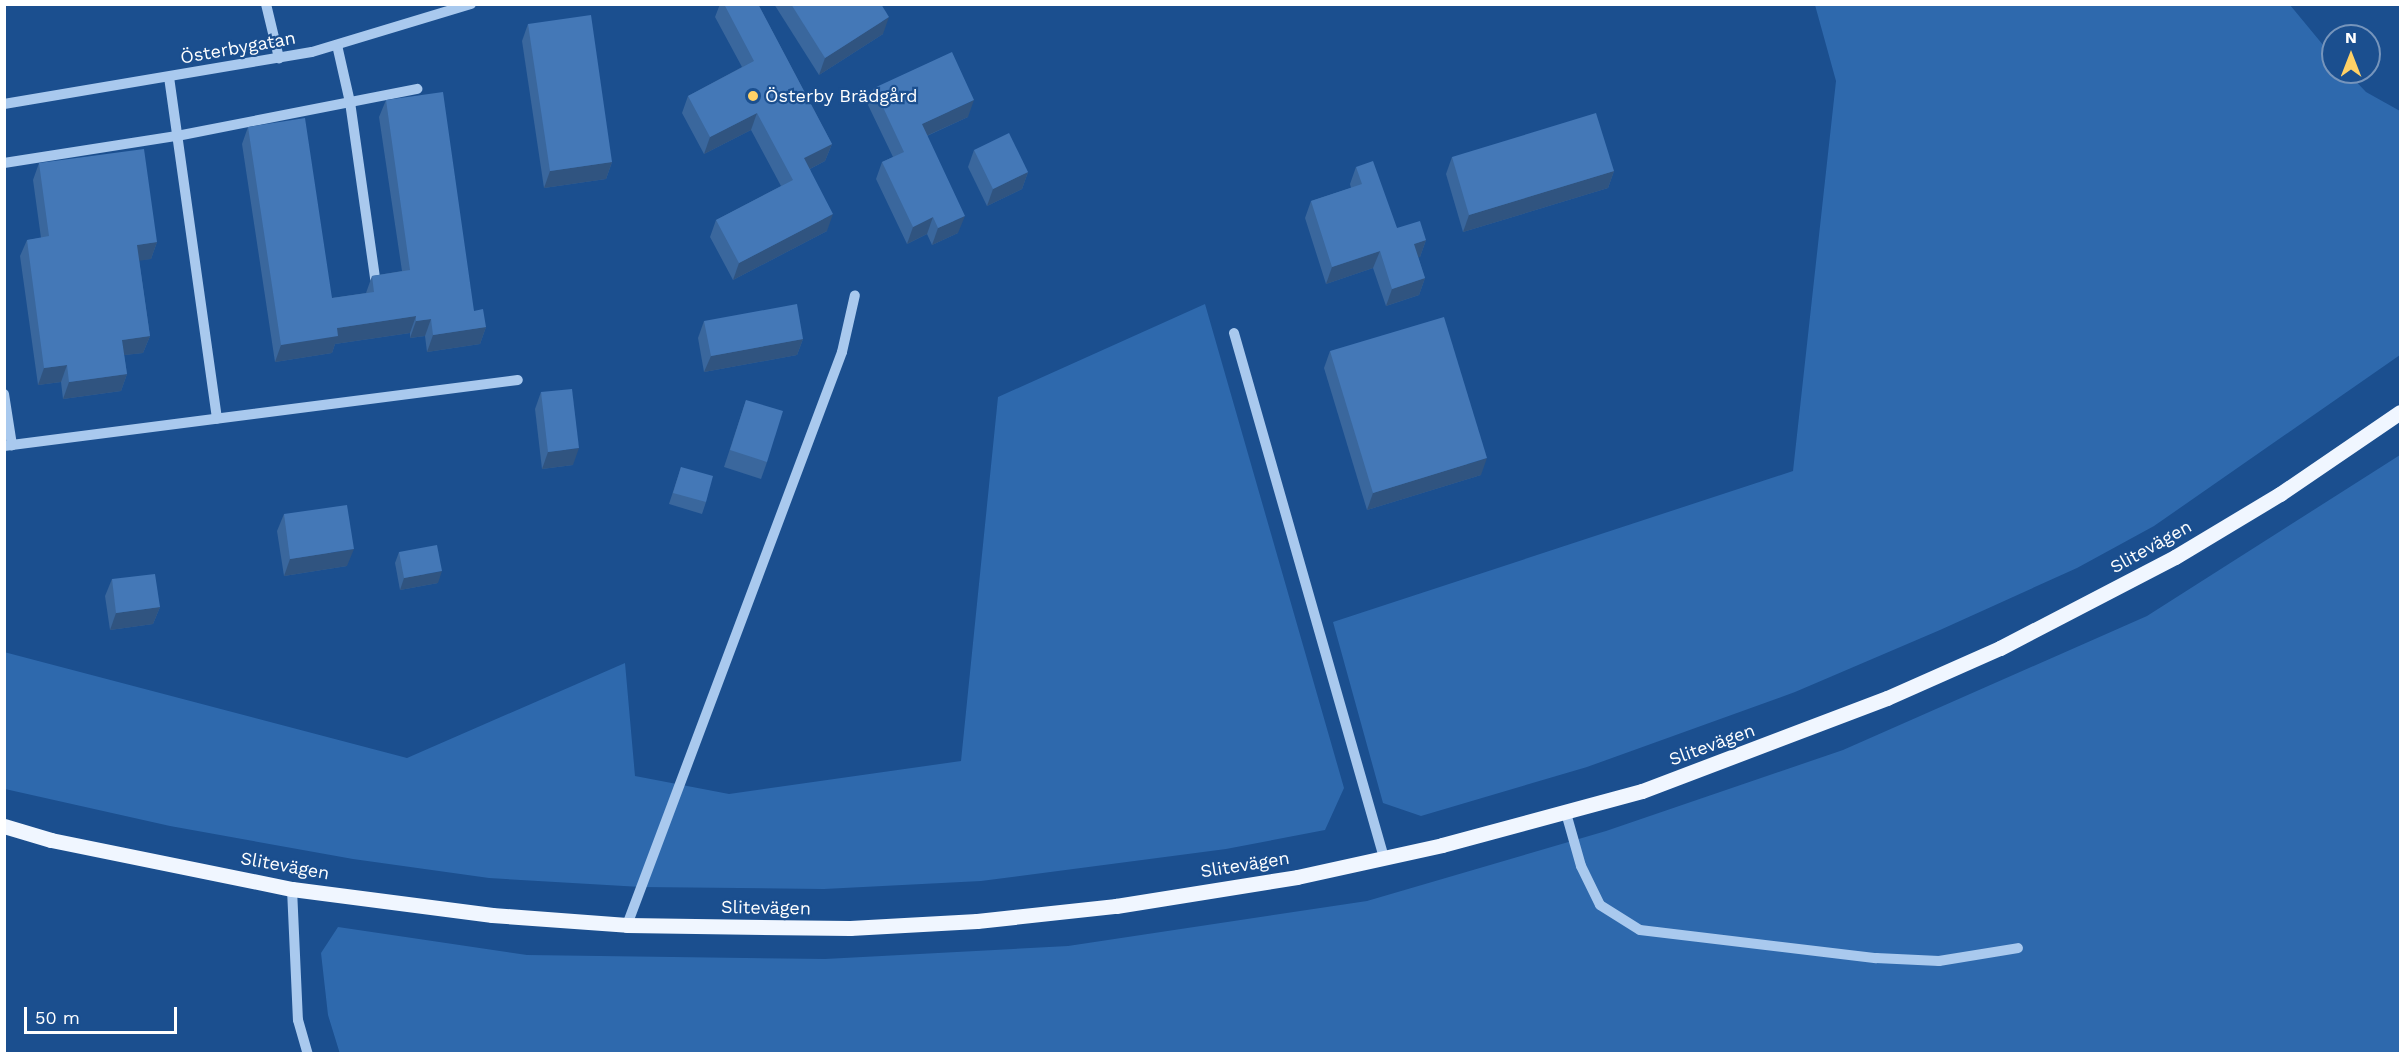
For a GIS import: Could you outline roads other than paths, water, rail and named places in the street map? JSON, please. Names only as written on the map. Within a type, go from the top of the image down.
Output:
[{"type":"main road","name":"Slitevägen","points":[[4,826],[51,840],[292,889],[492,915],[627,925],[850,928],[977,921],[1116,906],[1297,877],[1566,813],[1642,791],[1786,739],[2000,648],[2185,551],[2289,488],[2400,412]]},
{"type":"street","points":[[266,4],[279,58]]},
{"type":"street","name":"Österbygatan","points":[[4,104],[279,58],[336,45],[471,4]]},
{"type":"street","points":[[336,45],[350,102],[375,278]]},
{"type":"street","points":[[169,77],[217,419]]},
{"type":"street","points":[[4,163],[177,136],[417,89]]},
{"type":"street","points":[[627,925],[842,352],[855,295]]},
{"type":"street","points":[[1234,333],[1384,858]]},
{"type":"street","points":[[4,393],[8,446],[518,380]]},
{"type":"street","points":[[1566,813],[1581,866],[1600,905],[1640,930],[1876,958],[1939,961],[2018,948]]},
{"type":"street","points":[[292,889],[298,1020],[308,1053]]},
{"type":"place","name":"Österby Brädgård","points":[[753,96]]}]
